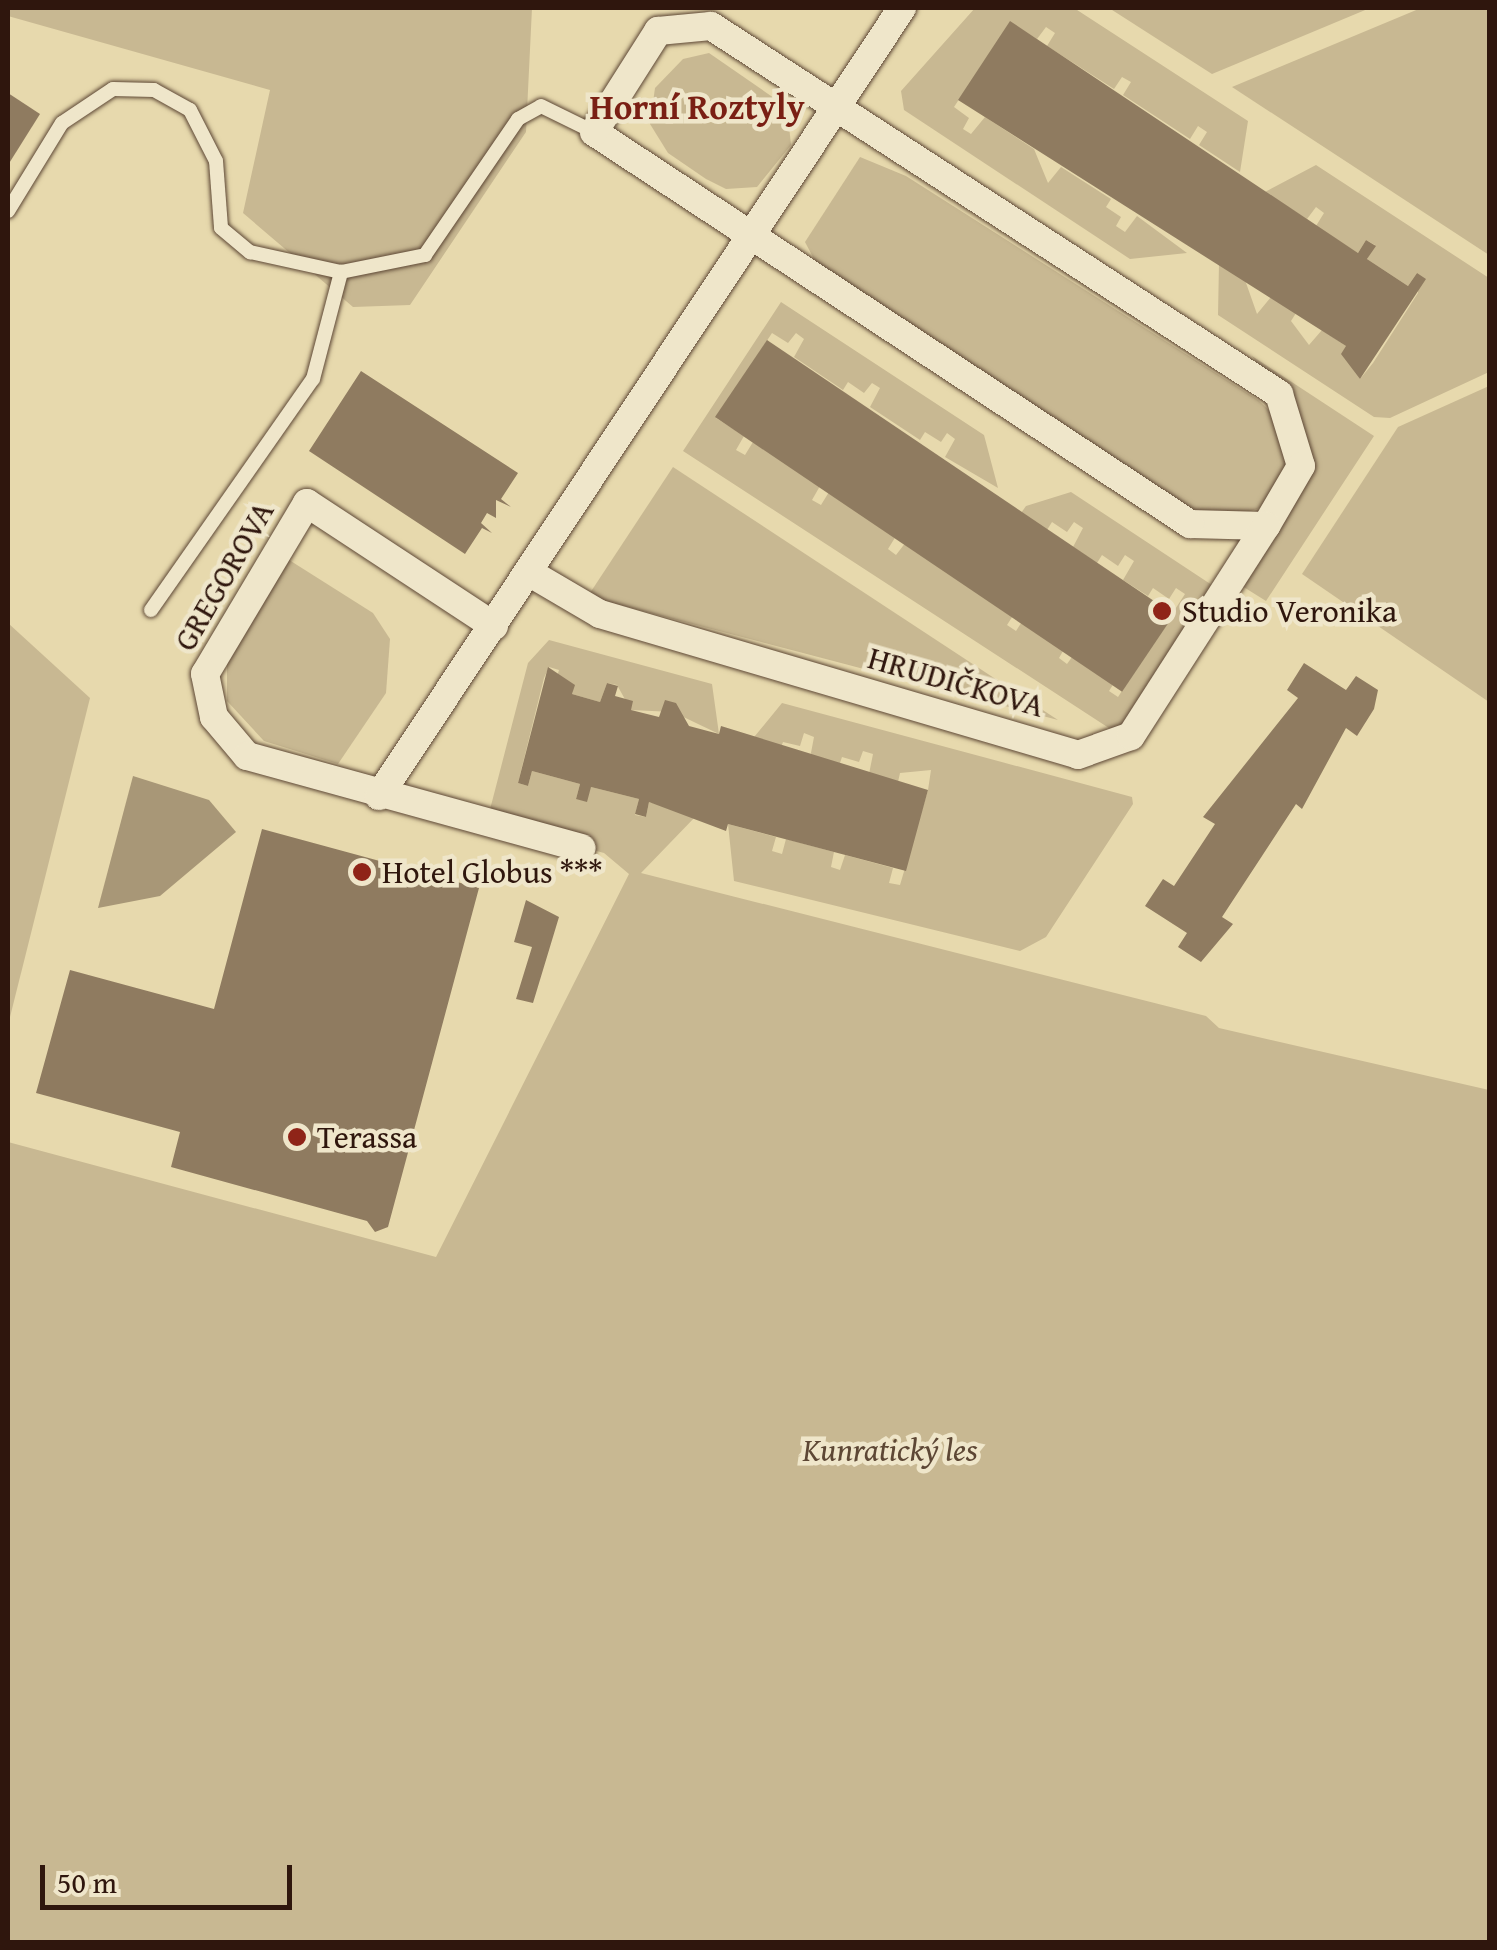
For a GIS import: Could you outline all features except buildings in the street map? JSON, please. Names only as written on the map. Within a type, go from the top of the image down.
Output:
[{"type":"street","points":[[379,796],[753,238],[902,8]]},
{"type":"street","points":[[836,106],[711,26],[680,28],[658,32],[594,132],[1190,524],[1266,526]]},
{"type":"street","name":"HRUDIČKOVA","points":[[530,573],[600,614],[1078,754],[1131,736],[1302,466],[1280,394],[836,106]]},
{"type":"street","name":"GREGOROVA","points":[[494,626],[307,504],[205,674],[214,717],[247,756],[379,796],[582,848]]},
{"type":"lane","points":[[8,212],[62,123],[113,89],[154,90],[190,110],[208,133],[221,228],[250,252],[341,272],[424,255],[518,119],[540,106],[594,132]]},
{"type":"lane","points":[[151,610],[313,380],[341,272]]},
{"type":"green space","points":[[8,8],[532,8],[526,132],[410,305],[353,307],[243,213],[270,90],[8,16]]},
{"type":"green space","points":[[975,8],[1074,8],[1248,121],[1240,172],[1199,145],[1207,132],[1198,126],[1190,139],[1123,95],[1131,82],[1122,77],[1114,89],[1047,46],[1055,33],[1046,27],[1037,39],[1010,22],[954,107],[969,118],[963,129],[971,134],[985,117],[1034,149],[1048,183],[1061,167],[1111,199],[1106,207],[1121,217],[1116,226],[1125,232],[1137,216],[1187,253],[1130,259],[904,110],[901,91]]},
{"type":"green space","points":[[1109,8],[1370,8],[1212,74]]},
{"type":"green space","points":[[1421,8],[1489,8],[1489,255],[1232,87]]},
{"type":"green space","points":[[709,53],[787,107],[791,145],[757,187],[726,189],[706,179],[668,153],[650,124],[655,88],[683,59]]},
{"type":"green space","points":[[860,157],[906,176],[1258,400],[1274,415],[1288,461],[1263,507],[1222,520],[1184,505],[815,261],[805,242]]},
{"type":"green space","points":[[1316,165],[1489,278],[1489,372],[1390,418],[1374,417],[1218,315],[1219,263],[1245,280],[1257,314],[1271,297],[1296,313],[1291,321],[1309,345],[1322,330],[1346,346],[1360,379],[1373,363],[1418,293],[1417,273],[1408,286],[1367,259],[1375,245],[1366,240],[1358,253],[1316,226],[1324,213],[1316,207],[1307,219],[1265,192]]},
{"type":"green space","points":[[781,302],[984,435],[998,488],[945,457],[955,439],[947,433],[941,442],[925,432],[920,440],[870,407],[880,388],[872,383],[864,393],[848,382],[843,390],[794,357],[804,339],[796,333],[788,343],[772,333],[716,418],[744,436],[736,450],[745,455],[753,442],[820,486],[812,500],[821,505],[829,492],[896,536],[888,549],[896,555],[906,542],[1016,611],[1007,625],[1016,631],[1025,617],[1067,644],[1059,658],[1067,664],[1077,650],[1118,677],[1109,691],[1118,697],[1185,594],[1176,588],[1169,599],[1153,588],[1148,596],[1123,580],[1134,561],[1125,555],[1118,566],[1102,555],[1097,563],[1073,547],[1083,528],[1074,522],[1067,532],[1052,522],[1047,530],[1021,513],[1026,506],[1071,492],[1218,589],[1131,721],[1115,732],[683,451]]},
{"type":"green space","points":[[1252,356],[1374,436],[1266,601],[1242,586],[1294,505],[1307,438]]},
{"type":"green space","points":[[1489,386],[1489,702],[1302,574],[1398,427]]},
{"type":"green space","points":[[673,467],[1058,720],[597,599],[590,593]]},
{"type":"green space","points":[[286,558],[373,613],[390,639],[386,693],[338,764],[264,741],[227,701],[227,647]]},
{"type":"green space","points":[[8,623],[90,698],[8,1025]]},
{"type":"green space","name":"Kunratický les","points":[[549,640],[712,684],[719,734],[673,712],[631,710],[617,685],[607,683],[600,702],[572,694],[574,685],[556,680],[559,670],[549,667],[544,678],[518,783],[528,786],[532,771],[580,784],[576,799],[591,787],[639,799],[635,815],[646,817],[649,802],[697,815],[641,873],[1206,1016],[1219,1028],[1489,1090],[1489,1942],[8,1942],[8,1142],[436,1257],[629,874],[604,853],[487,821],[528,663]]},
{"type":"green space","points":[[782,703],[1132,797],[1133,804],[1046,937],[1020,951],[734,881],[728,824],[776,837],[772,851],[782,854],[786,839],[834,852],[831,867],[840,870],[845,855],[893,868],[889,883],[900,885],[928,790],[931,770],[900,773],[898,782],[869,774],[873,754],[863,751],[859,762],[842,757],[839,766],[810,758],[814,737],[804,733],[800,746],[783,742],[780,750],[750,742]]},
{"type":"shaded area","points":[[133,776],[209,800],[236,832],[160,896],[98,908]]},
{"type":"place","name":"Studio Veronika","points":[[1162,611]]},
{"type":"place","name":"Hotel Globus ***","points":[[362,872]]},
{"type":"place","name":"Terassa","points":[[297,1137]]},
{"type":"district","name":"Horní Roztyly","points":[[697,107]]}]
